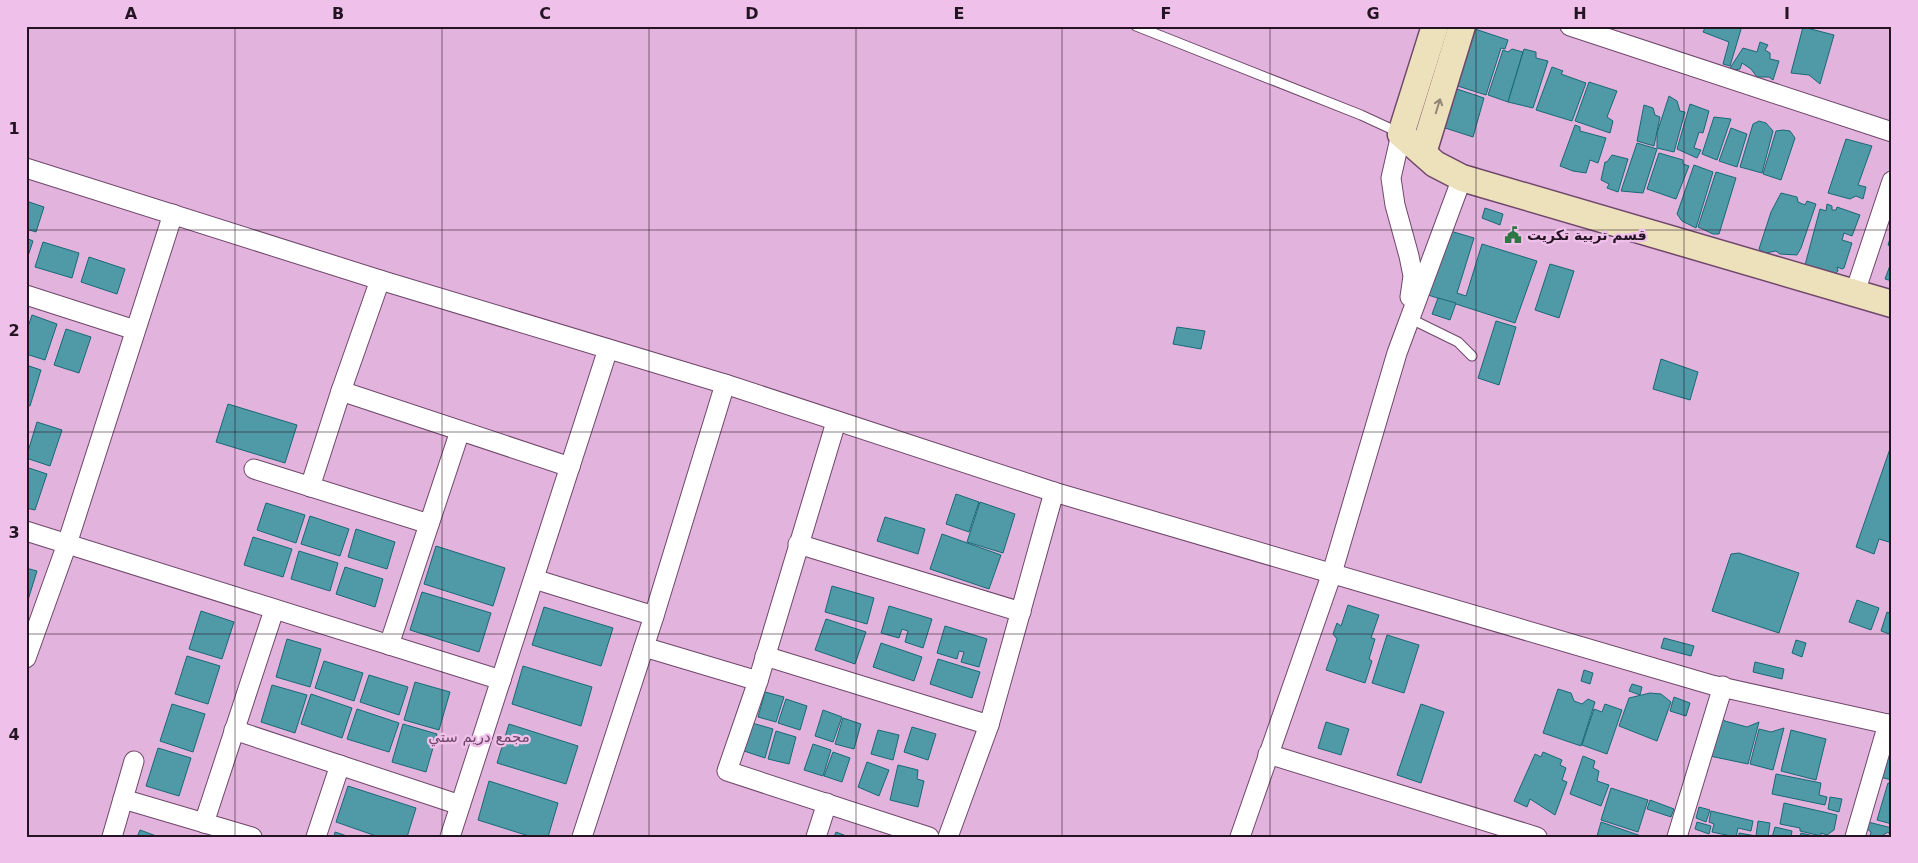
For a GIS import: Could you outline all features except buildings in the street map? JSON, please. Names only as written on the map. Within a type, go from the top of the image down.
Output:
[{"type":"street","points":[[1408,318],[1412,276],[1409,256],[1395,205],[1391,178],[1401,134],[1435,26]]},
{"type":"street","points":[[1423,153],[1462,26]]},
{"type":"street","points":[[1570,26],[1892,132]]},
{"type":"street","points":[[1401,134],[1435,164],[1462,178],[1892,304]]},
{"type":"street","points":[[26,168],[380,280],[725,384],[1054,492],[1702,682],[1890,724],[1855,837]]},
{"type":"street","points":[[1240,837],[1332,572],[1408,318],[1462,178]]},
{"type":"street","points":[[1855,292],[1892,181]]},
{"type":"street","points":[[26,658],[67,544],[172,214]]},
{"type":"street","points":[[310,487],[380,280]]},
{"type":"street","points":[[26,295],[135,330]]},
{"type":"street","points":[[456,835],[460,805],[608,349]]},
{"type":"street","points":[[582,837],[654,616],[725,384]]},
{"type":"street","points":[[341,391],[570,467]]},
{"type":"street","points":[[836,422],[758,681],[727,771],[929,837]]},
{"type":"street","points":[[388,645],[460,431]]},
{"type":"street","points":[[254,469],[429,524]]},
{"type":"street","points":[[948,837],[988,725],[1054,492]]},
{"type":"street","points":[[26,531],[501,680]]},
{"type":"street","points":[[798,544],[1021,612]]},
{"type":"street","points":[[534,579],[654,616]]},
{"type":"street","points":[[204,823],[274,610]]},
{"type":"street","points":[[644,647],[758,681]]},
{"type":"street","points":[[765,656],[988,725]]},
{"type":"street","points":[[1677,837],[1723,686]]},
{"type":"street","points":[[234,730],[460,805]]},
{"type":"street","points":[[1268,754],[1537,837]]},
{"type":"street","points":[[112,837],[134,761]]},
{"type":"street","points":[[316,837],[340,765]]},
{"type":"street","points":[[123,800],[252,837]]},
{"type":"street","points":[[816,837],[826,803]]},
{"type":"lane","points":[[1136,26],[1361,115],[1401,134]]},
{"type":"lane","points":[[1408,318],[1458,342],[1472,356]]},
{"type":"place","name":"قسم تربية تكريت","points":[[1513,235]]},
{"type":"district","name":"مجمع دريم ستي","points":[[479,737]]}]
